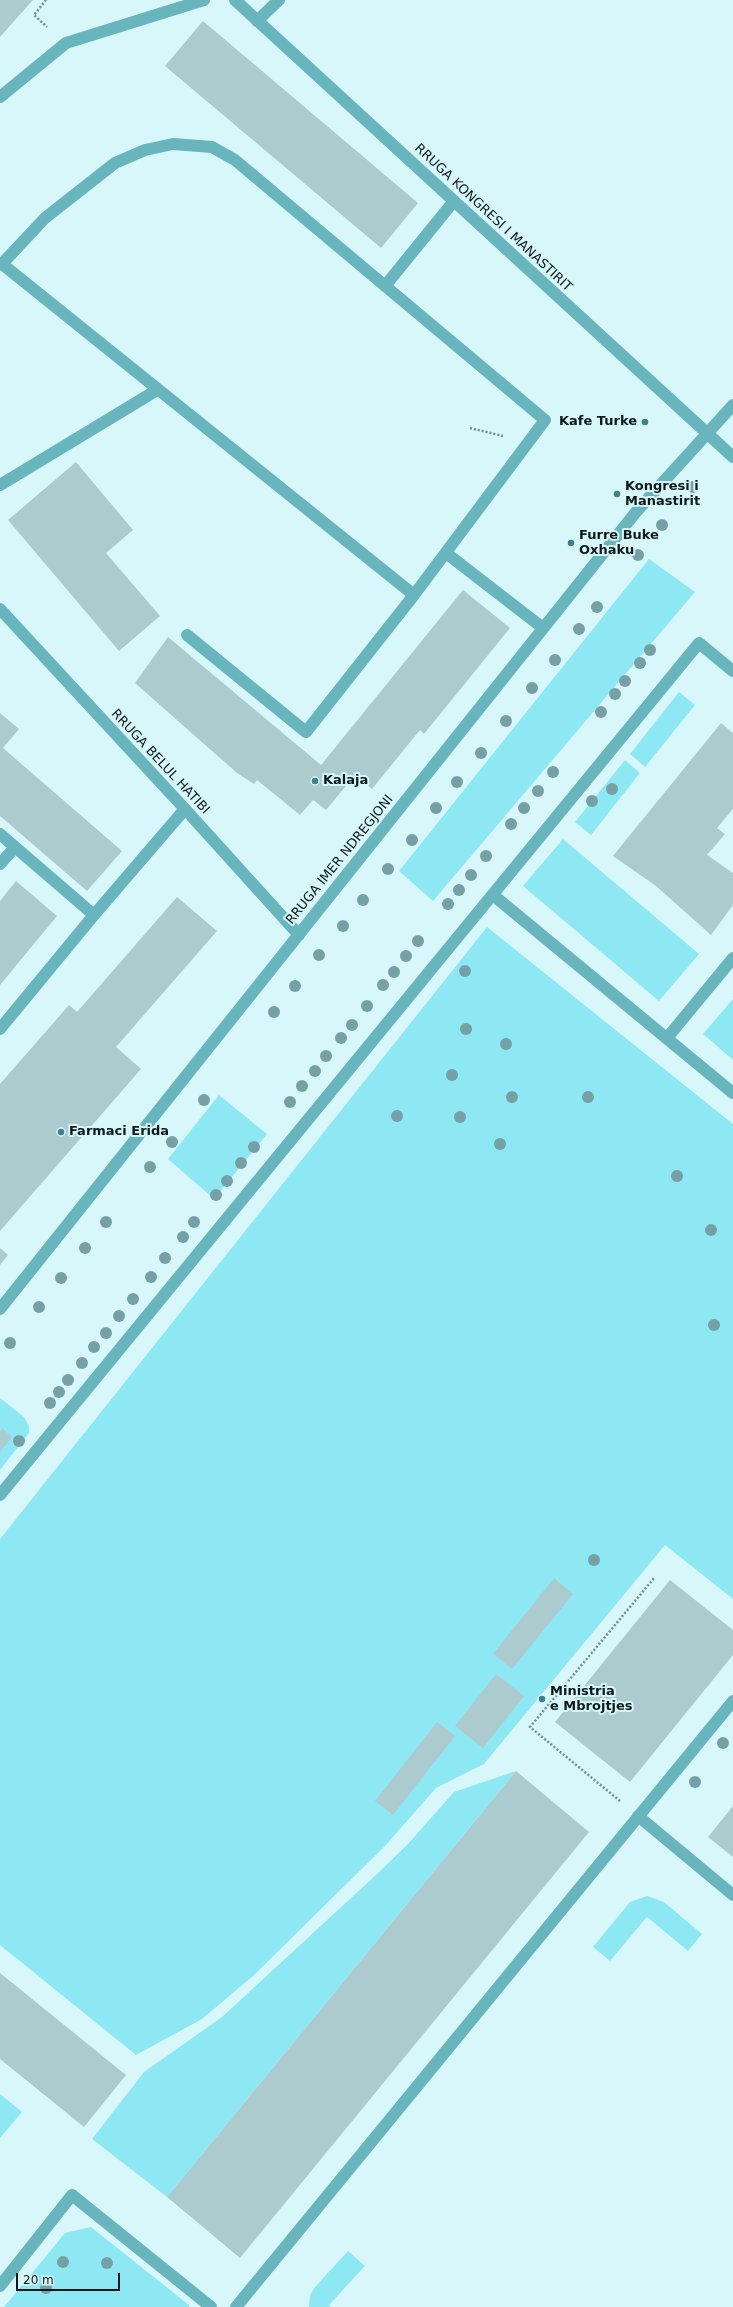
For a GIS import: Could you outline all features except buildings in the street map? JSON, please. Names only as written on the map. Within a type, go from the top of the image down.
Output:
[{"type":"street","points":[[0,98],[66,43],[204,0]]},
{"type":"street","name":"RRUGA KONGRESI I MANASTIRIT","points":[[235,0],[733,457]]},
{"type":"street","points":[[257,21],[279,0]]},
{"type":"street","points":[[187,635],[306,732],[414,596],[545,420],[235,160],[212,146],[173,144],[145,150],[114,163],[45,218],[2,264],[414,596]]},
{"type":"street","points":[[385,286],[454,201]]},
{"type":"street","points":[[0,485],[157,390]]},
{"type":"street","name":"RRUGA IMER NDREGJONI","points":[[0,1309],[636,512],[733,405]]},
{"type":"street","points":[[446,553],[542,628]]},
{"type":"street","name":"RRUGA BELUL HATIBI","points":[[0,609],[299,935]]},
{"type":"street","points":[[0,1495],[699,643],[733,671]]},
{"type":"street","points":[[0,1029],[94,915],[185,809]]},
{"type":"street","points":[[0,834],[94,915]]},
{"type":"street","points":[[0,864],[15,847]]},
{"type":"street","points":[[493,895],[733,1093]]},
{"type":"street","points":[[667,1038],[733,958]]},
{"type":"street","points":[[236,2307],[733,1701]]},
{"type":"street","points":[[638,1816],[733,1894]]},
{"type":"street","points":[[0,2286],[72,2195],[211,2307]]},
{"type":"path","points":[[34,15],[46,0]]},
{"type":"path","points":[[470,428],[529,442]]},
{"type":"path","points":[[638,1816],[530,1727],[654,1576]]},
{"type":"shaded area","points":[[649,559],[695,592],[433,901],[399,871]]},
{"type":"shaded area","points":[[679,692],[695,705],[645,767],[630,754]]},
{"type":"shaded area","points":[[625,760],[640,773],[591,835],[575,822]]},
{"type":"shaded area","points":[[563,839],[699,954],[659,1001],[523,886]]},
{"type":"shaded area","points":[[487,927],[733,1124],[733,1599],[665,1545],[484,1764],[436,1788],[384,1847],[253,1976],[202,2019],[136,2055],[0,1945],[0,1539]]},
{"type":"shaded area","points":[[733,999],[733,1060],[703,1034]]},
{"type":"shaded area","points":[[219,1095],[267,1134],[214,1199],[168,1159]]},
{"type":"shaded area","points":[[0,1398],[24,1417],[29,1426],[29,1433],[0,1470]]},
{"type":"shaded area","points":[[516,1771],[167,2197],[92,2139],[144,2072],[222,2017],[407,1845],[454,1792]]},
{"type":"shaded area","points":[[647,1896],[664,1902],[702,1934],[688,1951],[647,1917],[610,1961],[593,1947],[630,1902]]},
{"type":"shaded area","points":[[0,2094],[22,2112],[0,2138]]},
{"type":"shaded area","points":[[91,2227],[189,2305],[189,2307],[4,2307],[65,2233]]},
{"type":"shaded area","points":[[348,2251],[365,2266],[329,2305],[331,2307],[309,2307],[310,2295],[315,2287]]},
{"type":"place","name":"Kafe Turke","points":[[645,422]]},
{"type":"place","name":"Kongresi i Manastirit","points":[[617,494]]},
{"type":"place","name":"Furre Buke Oxhaku","points":[[571,543]]},
{"type":"place","name":"Kalaja","points":[[315,781]]},
{"type":"place","name":"Farmaci Erida","points":[[61,1132]]},
{"type":"place","name":"Ministria e Mbrojtjes","points":[[542,1699]]}]
